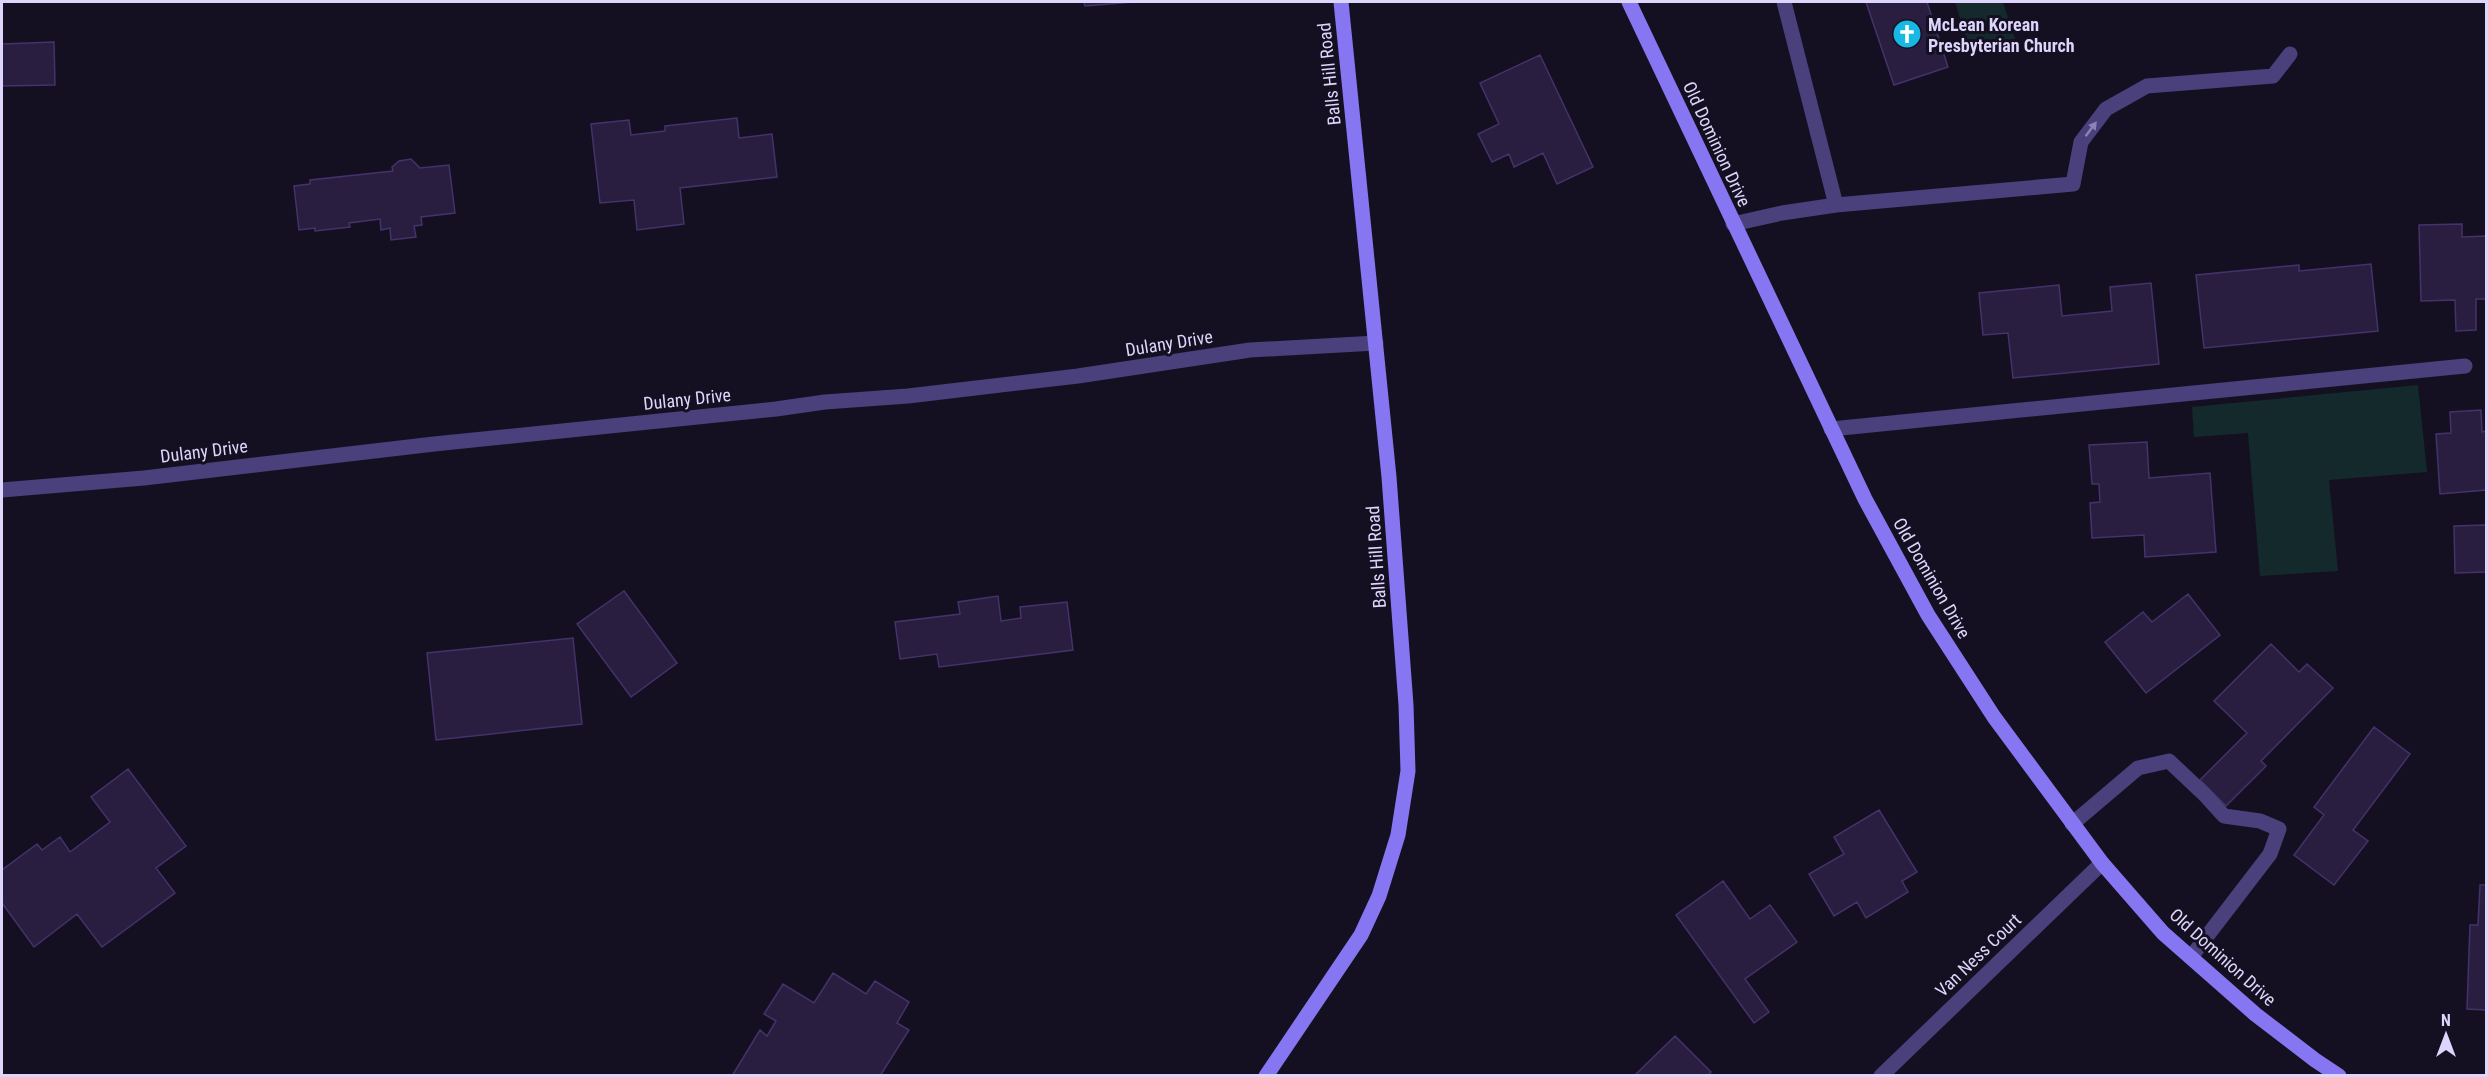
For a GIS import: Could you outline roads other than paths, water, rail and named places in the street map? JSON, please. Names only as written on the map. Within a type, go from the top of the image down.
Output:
[{"type":"main road","name":"Balls Hill Road","points":[[1266,1076],[1362,935],[1379,896],[1398,835],[1407,771],[1406,705],[1389,477],[1341,2]]},
{"type":"main road","name":"Old Dominion Drive","points":[[1629,2],[1865,499],[1928,615],[1994,717],[2102,863],[2163,933],[2255,1014],[2315,1060],[2340,1076]]},
{"type":"street","points":[[1784,2],[1836,205]]},
{"type":"street","points":[[1733,225],[1782,213],[1836,205],[2073,184],[2081,142],[2106,109],[2147,86],[2273,76],[2290,54]]},
{"type":"street","name":"Dulany Drive","points":[[2,490],[154,477],[825,402],[908,396],[1078,376],[1250,350],[1376,343]]},
{"type":"street","points":[[1831,429],[2465,366]]},
{"type":"street","points":[[2072,824],[2138,768],[2169,761],[2224,816],[2260,820],[2279,829],[2270,854],[2191,957]]},
{"type":"street","name":"Van Ness Court","points":[[1881,1076],[2102,863]]},
{"type":"place","name":"McLean Korean Presbyterian Church","points":[[1907,34]]}]
